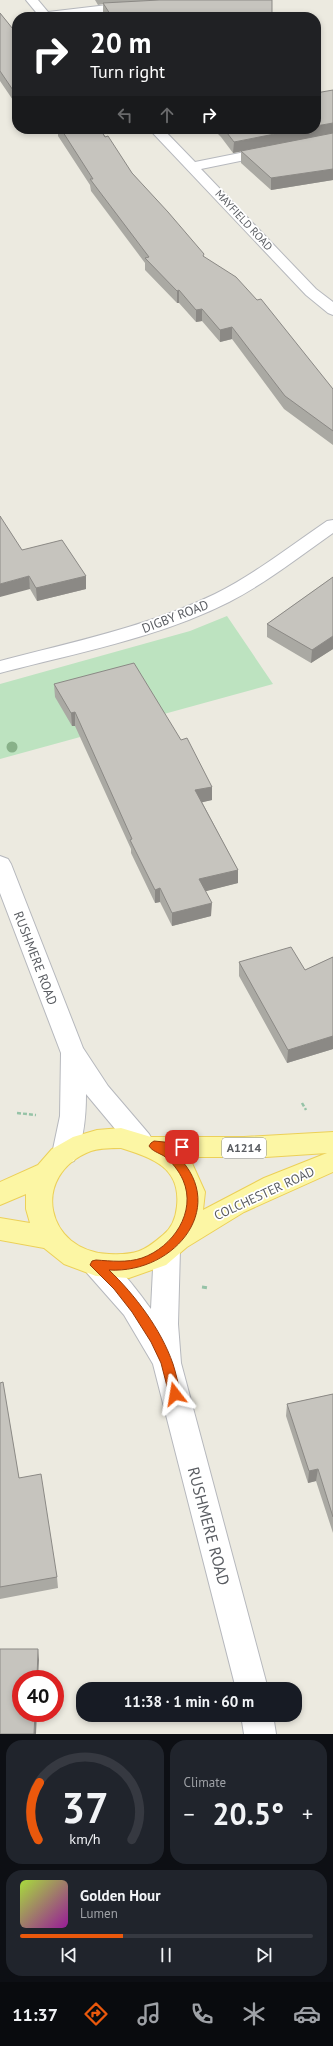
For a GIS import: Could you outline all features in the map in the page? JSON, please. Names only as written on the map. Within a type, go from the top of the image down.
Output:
[{"type":"main road","points":[[0,1194],[46,1173],[65,1154],[82,1144],[101,1139],[121,1138],[147,1143],[169,1154],[181,1167],[189,1181],[192,1196],[192,1212],[186,1227],[171,1245],[142,1262],[123,1266],[96,1265],[75,1258],[59,1247],[50,1238],[39,1214],[38,1200],[46,1173]]},
{"type":"main road","name":"COLCHESTER ROAD","points":[[147,1143],[195,1148],[243,1148],[333,1142]]},
{"type":"main road","name":"COLCHESTER ROAD","points":[[171,1245],[208,1218],[243,1200],[333,1161]]},
{"type":"main road","points":[[0,1229],[50,1238]]},
{"type":"street","points":[[32,0],[42,12]]},
{"type":"street","points":[[74,12],[103,8],[148,5]]},
{"type":"street","name":"MAYFIELD ROAD","points":[[161,134],[193,166],[310,292],[333,310]]},
{"type":"street","points":[[193,166],[286,148]]},
{"type":"street","name":"DIGBY ROAD","points":[[0,667],[141,630],[205,606],[242,586],[333,525]]},
{"type":"street","name":"RUSHMERE ROAD","points":[[0,864],[72,1051],[100,1093],[147,1143]]},
{"type":"street","name":"RUSHMERE ROAD","points":[[65,1154],[73,1126],[75,1107],[72,1051]]},
{"type":"street","name":"RUSHMERE ROAD","points":[[171,1245],[164,1324],[167,1363],[250,1682]]},
{"type":"street","name":"RUSHMERE ROAD","points":[[96,1265],[118,1286],[136,1309],[155,1338],[167,1363]]},
{"type":"street","points":[[258,1722],[260,1734]]},
{"type":"green space","points":[[227,616],[273,684],[0,759],[0,684],[190,631]]},
{"type":"building","points":[[159,0],[272,0],[272,12],[109,12],[103,3]]},
{"type":"building","points":[[0,13],[12,28],[12,89],[0,71]]},
{"type":"building","points":[[333,90],[333,123],[321,125],[321,92]]},
{"type":"building","points":[[333,133],[333,169],[271,178],[241,151]]},
{"type":"building","points":[[64,134],[103,134],[105,137],[108,136],[132,173],[204,254],[203,256],[236,277],[257,300],[261,299],[333,389],[333,431],[285,396],[232,327],[220,330],[202,309],[196,310],[179,290],[177,291],[145,258],[149,257],[90,179],[93,179]]},
{"type":"building","points":[[228,134],[275,134],[234,142]]},
{"type":"building","points":[[0,516],[22,550],[62,540],[86,576],[36,588],[29,576],[0,584]]},
{"type":"building","points":[[333,577],[333,636],[312,650],[267,624]]},
{"type":"building","points":[[134,663],[181,740],[187,738],[212,787],[195,790],[238,870],[199,879],[212,903],[172,913],[160,888],[155,890],[130,840],[132,839],[75,712],[71,713],[54,684]]},
{"type":"building","points":[[291,947],[305,970],[333,957],[333,1036],[288,1050],[239,962]]},
{"type":"building","points":[[3,1382],[19,1478],[41,1474],[57,1577],[0,1587],[0,1383]]},
{"type":"building","points":[[333,1394],[333,1517],[318,1469],[309,1471],[287,1404]]},
{"type":"building","points":[[0,1649],[38,1649],[37,1670],[12,1670],[12,1722],[35,1722],[34,1734],[0,1734]]},
{"type":"route","points":[[175,1394],[167,1363],[155,1338],[136,1309],[118,1286],[96,1265],[123,1266],[142,1262],[155,1257],[176,1241],[186,1227],[192,1212],[192,1196],[189,1181],[181,1167],[169,1154],[154,1146],[182,1147]]}]
